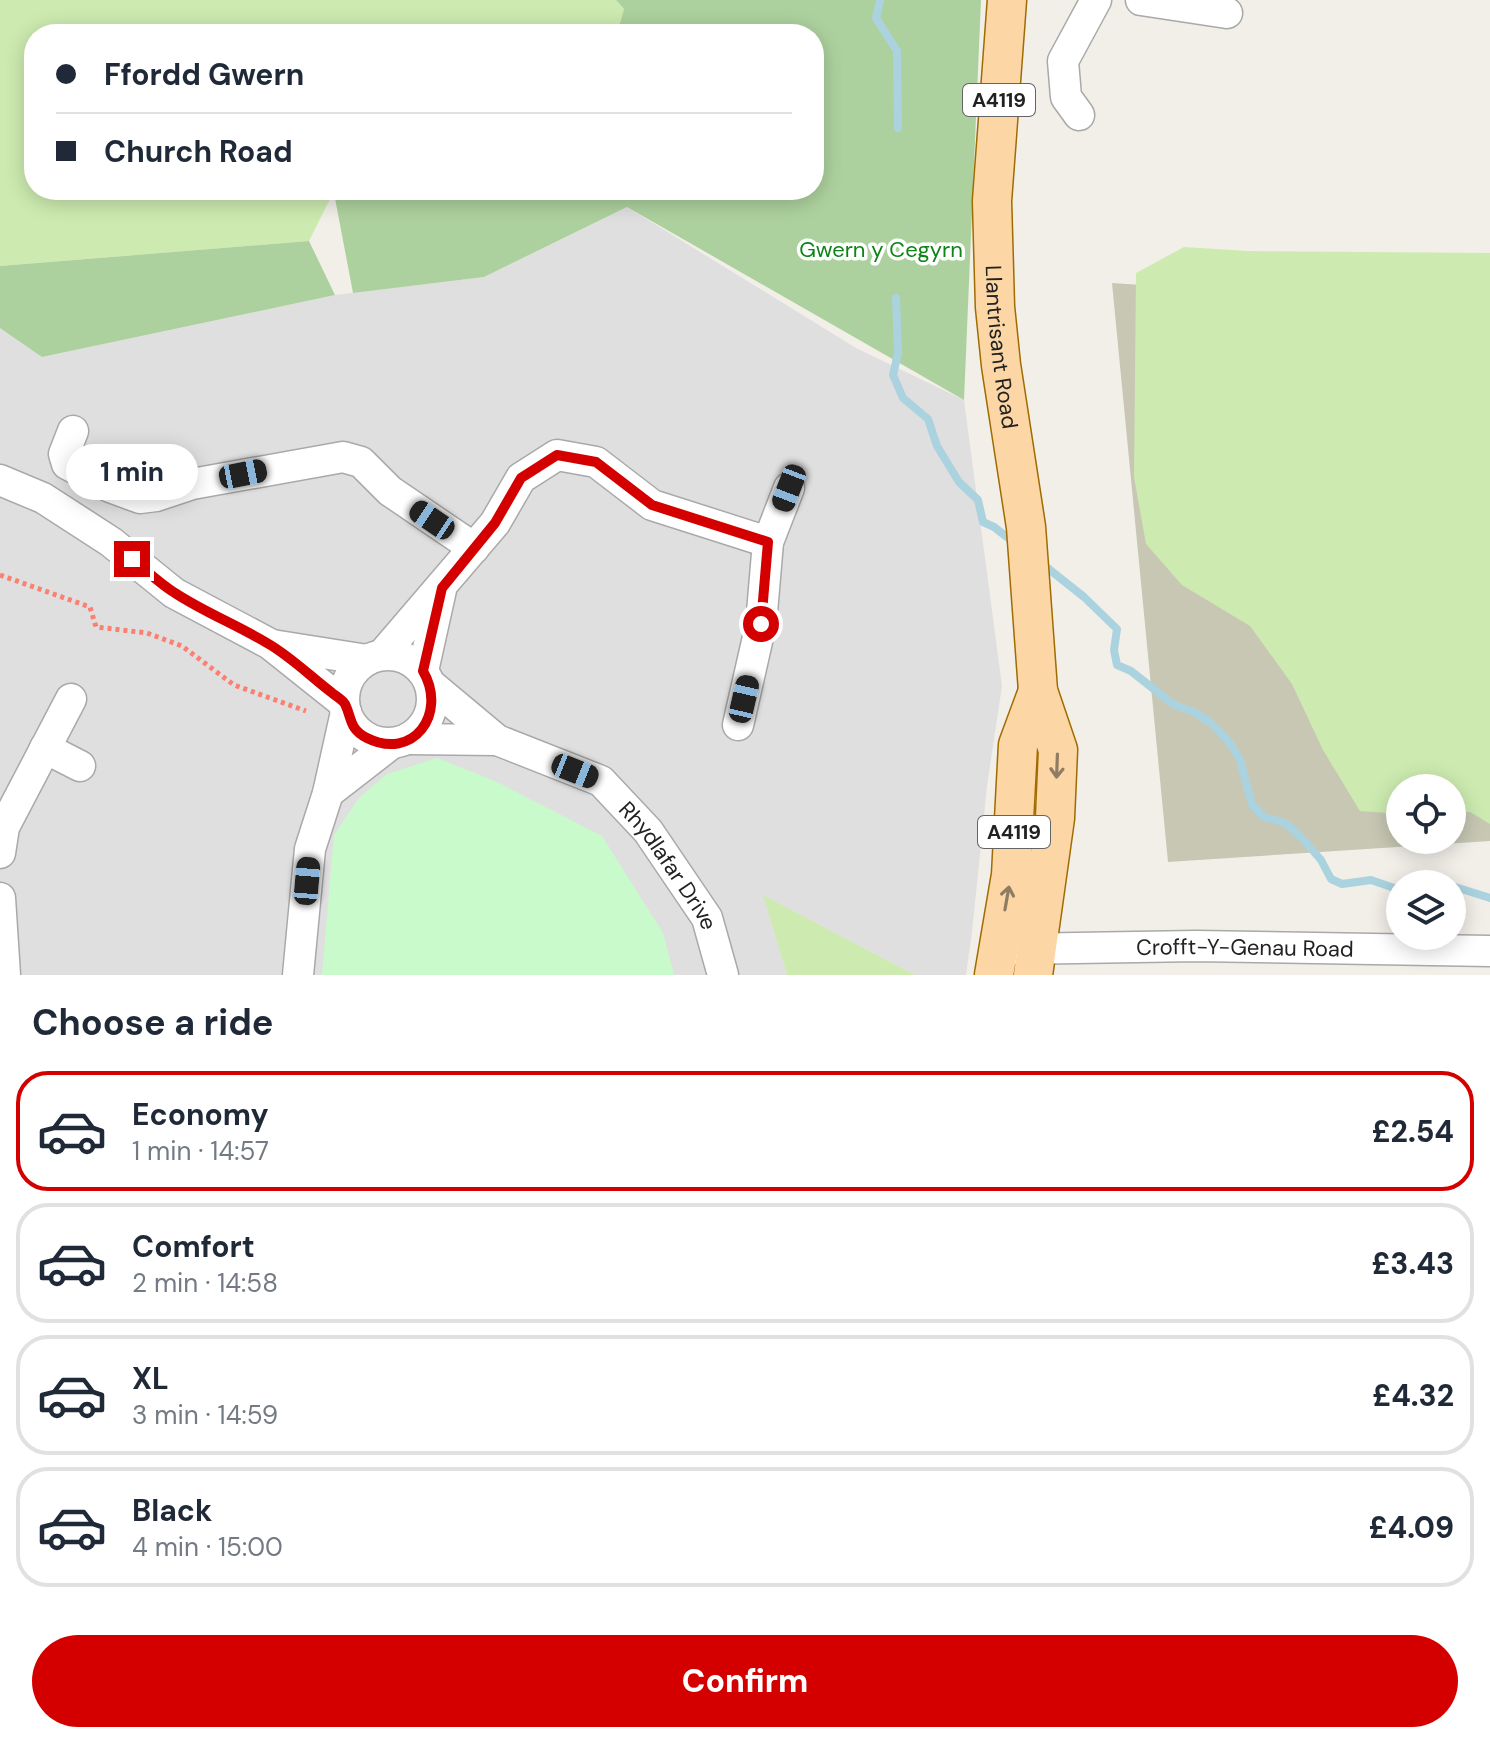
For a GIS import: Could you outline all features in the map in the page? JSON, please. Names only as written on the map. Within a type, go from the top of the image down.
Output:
[{"type":"main road","name":"Llantrisant Road","points":[[1007,0],[992,201],[995,307],[1032,577],[1038,691],[1058,750],[1055,818],[1035,962]]},
{"type":"main road","name":"Llantrisant Road","points":[[996,961],[1011,875],[1018,745],[1038,691]]},
{"type":"street","points":[[1079,115],[1066,97],[1063,61],[1096,0]]},
{"type":"street","points":[[1141,0],[1227,13]]},
{"type":"street","points":[[73,431],[64,454],[67,464],[140,498],[192,484],[343,457],[361,462],[390,491],[474,548]]},
{"type":"street","points":[[298,975],[310,849],[328,793],[347,682],[356,669],[374,658],[442,588],[495,523],[521,478],[557,455],[596,462],[652,505],[768,542]]},
{"type":"street","points":[[0,480],[43,498],[111,542],[174,593],[270,644],[362,736],[376,742],[400,742]]},
{"type":"street","points":[[738,725],[761,624],[768,542],[789,488]]},
{"type":"street","points":[[426,677],[442,588]]},
{"type":"street","points":[[270,644],[374,658],[397,655],[411,661],[426,677],[433,700],[429,717],[421,730],[328,793]]},
{"type":"street","name":"Rhydlafar Drive","points":[[426,677],[497,740],[601,781],[648,831],[707,918],[723,975]]},
{"type":"street","points":[[0,853],[4,827],[71,699]]},
{"type":"street","name":"Rhydlafar Drive","points":[[400,742],[497,740]]},
{"type":"street","points":[[45,748],[80,766]]},
{"type":"street","points":[[0,898],[5,975]]},
{"type":"street","name":"Crofft-Y-Genau Road","points":[[996,961],[1035,962],[1196,946],[1490,951]]},
{"type":"path","points":[[0,575],[90,607],[96,627],[147,633],[182,646],[234,685],[314,714],[343,717]]},
{"type":"shaded area","points":[[627,207],[856,348],[964,400],[1002,686],[987,786],[966,975],[915,975],[764,896],[787,975],[0,975],[0,323],[42,357],[335,295],[484,277]]},
{"type":"shaded area","points":[[1112,283],[1490,308],[1490,841],[1466,843],[1466,774],[1386,774],[1386,848],[1168,862]]},
{"type":"green space","points":[[0,0],[616,0],[624,9],[620,24],[24,24],[24,200],[330,200],[309,241],[0,266]]},
{"type":"green space","name":"Gwern y Cegyrn","points":[[616,0],[981,0],[964,400],[627,207],[484,277],[353,293],[335,200],[824,200],[824,24],[620,24],[624,9]]},
{"type":"green space","points":[[309,241],[335,295],[42,357],[0,328],[0,266]]},
{"type":"green space","points":[[1184,247],[1248,251],[1490,253],[1490,824],[1466,812],[1466,774],[1386,774],[1386,813],[1360,811],[1323,750],[1292,684],[1250,626],[1182,585],[1146,544],[1134,477],[1136,273]]},
{"type":"green space","points":[[437,758],[497,782],[602,836],[663,933],[674,975],[322,975],[334,835],[359,798],[387,774]]},
{"type":"green space","points":[[763,895],[915,975],[787,975]]},
{"type":"waterway","points":[[880,0],[876,18],[897,51],[898,128]]},
{"type":"waterway","points":[[896,298],[898,353],[893,375],[903,398],[928,419],[937,446],[959,482],[978,500],[983,522],[1016,544]]},
{"type":"waterway","points":[[1040,562],[1084,597],[1117,629],[1114,650],[1117,665],[1131,671],[1174,705],[1192,711],[1211,723],[1230,743],[1240,760],[1252,805],[1264,817],[1285,823],[1302,838],[1321,860],[1331,879],[1342,884],[1371,880],[1386,885]]},
{"type":"waterway","points":[[1466,890],[1490,898]]},
{"type":"route","points":[[132,559],[174,593],[270,644],[344,703],[351,724],[362,736],[391,744],[408,739],[421,730],[429,717],[433,700],[423,671],[442,588],[495,523],[521,478],[557,455],[596,462],[652,505],[768,542],[761,624]]}]
